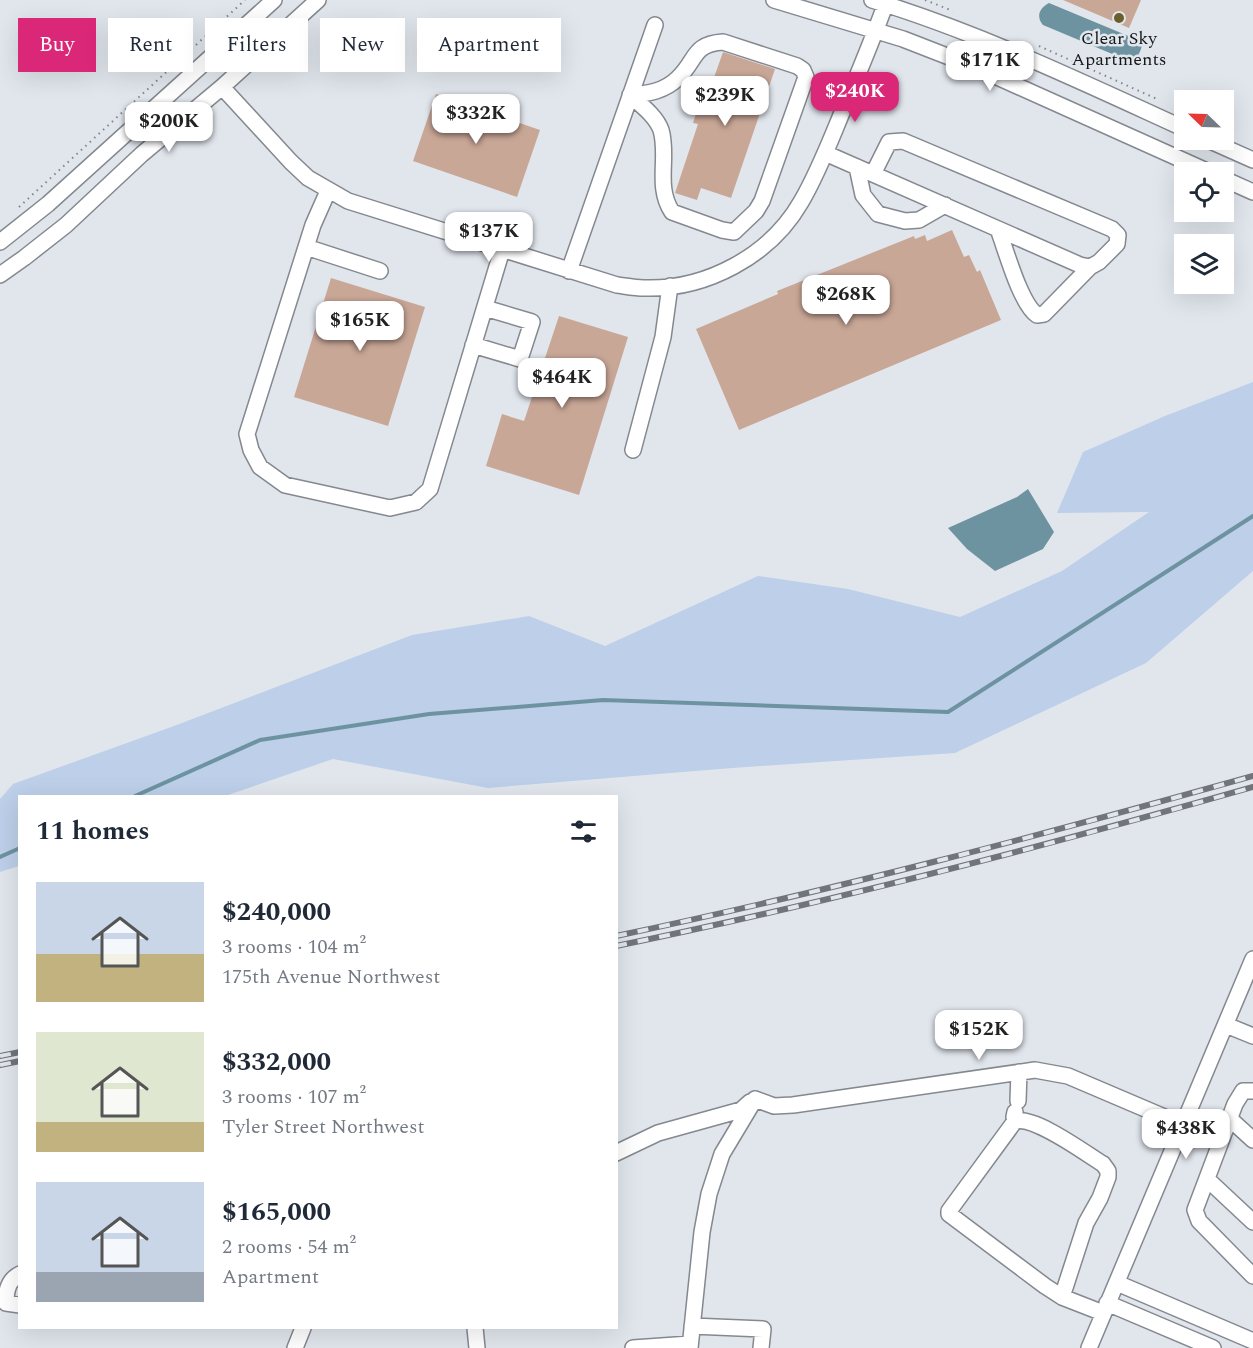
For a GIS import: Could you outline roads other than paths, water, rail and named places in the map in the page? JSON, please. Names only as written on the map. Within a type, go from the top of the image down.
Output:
[{"type":"street","points":[[0,242],[39,212],[274,0]]},
{"type":"street","points":[[0,275],[66,225],[142,154],[222,87],[318,0]]},
{"type":"street","points":[[774,0],[903,39],[975,67],[1187,162]]},
{"type":"street","points":[[222,87],[291,162],[308,178],[328,191],[364,206],[569,271],[617,285],[644,288],[693,283],[739,265],[763,247],[784,225],[800,204],[825,153],[876,31],[881,1],[993,44],[1174,124]]},
{"type":"street","points":[[569,271],[655,25]]},
{"type":"street","points":[[723,42],[797,66],[803,70],[806,77],[762,201],[756,211],[734,232],[672,212],[663,191],[664,149],[661,129],[654,118],[630,95],[650,94],[676,80],[689,66],[697,52],[705,45],[713,43],[723,42]]},
{"type":"street","points":[[873,174],[889,142],[903,141],[1112,229],[1118,235],[1117,244],[1099,262],[1090,267],[1044,314],[1037,315],[1031,311],[1024,299],[998,229]]},
{"type":"street","points":[[1230,150],[1253,160]]},
{"type":"street","points":[[825,153],[1080,265],[1090,267]]},
{"type":"street","points":[[857,167],[863,195],[878,214],[905,221],[919,220],[945,205]]},
{"type":"street","points":[[1234,183],[1253,192]]},
{"type":"street","points":[[328,191],[313,225],[247,434],[251,450],[260,467],[285,485],[390,507],[416,502],[430,489],[502,250]]},
{"type":"street","points":[[306,246],[380,271]]},
{"type":"street","points":[[633,450],[663,337],[669,286]]},
{"type":"street","points":[[473,345],[520,359],[532,322],[485,308]]},
{"type":"street","points":[[1089,1348],[1253,959]]},
{"type":"street","points":[[1226,1025],[1253,1036]]},
{"type":"street","points":[[755,1099],[774,1106],[793,1105],[1035,1070],[1068,1076],[1183,1125]]},
{"type":"street","points":[[1019,1072],[1016,1112],[949,1214],[1062,1297],[1105,1308],[1213,1348]]},
{"type":"street","points":[[1253,1091],[1243,1091],[1235,1104],[1195,1210],[1199,1221],[1253,1276]]},
{"type":"street","points":[[618,1153],[658,1133],[741,1110],[755,1099]]},
{"type":"street","points":[[633,1348],[690,1346],[702,1232],[709,1194],[722,1154],[755,1099]]},
{"type":"street","points":[[1016,1112],[1021,1120],[1039,1126],[1103,1164],[1108,1171],[1100,1198],[1086,1223],[1062,1297]]},
{"type":"street","points":[[1230,1119],[1253,1140]]},
{"type":"street","points":[[1207,1179],[1253,1222]]},
{"type":"street","points":[[8,1306],[8,1286],[18,1275]]},
{"type":"street","points":[[1117,1283],[1253,1341]]},
{"type":"street","points":[[692,1326],[763,1329],[761,1348]]},
{"type":"street","points":[[295,1348],[303,1329]]},
{"type":"street","points":[[475,1329],[477,1348]]},
{"type":"waterway","points":[[137,795],[260,740],[429,714],[603,700],[948,712],[1253,516]]},
{"type":"waterway","points":[[0,857],[18,849]]},
{"type":"railway","points":[[618,936],[936,861],[1253,776]]},
{"type":"railway","points":[[618,946],[777,911],[936,872],[1253,787]]},
{"type":"railway","points":[[0,1056],[18,1052]]},
{"type":"railway","points":[[0,1065],[18,1061]]},
{"type":"place","name":"Clear Sky Apartments","points":[[1119,18]]}]
